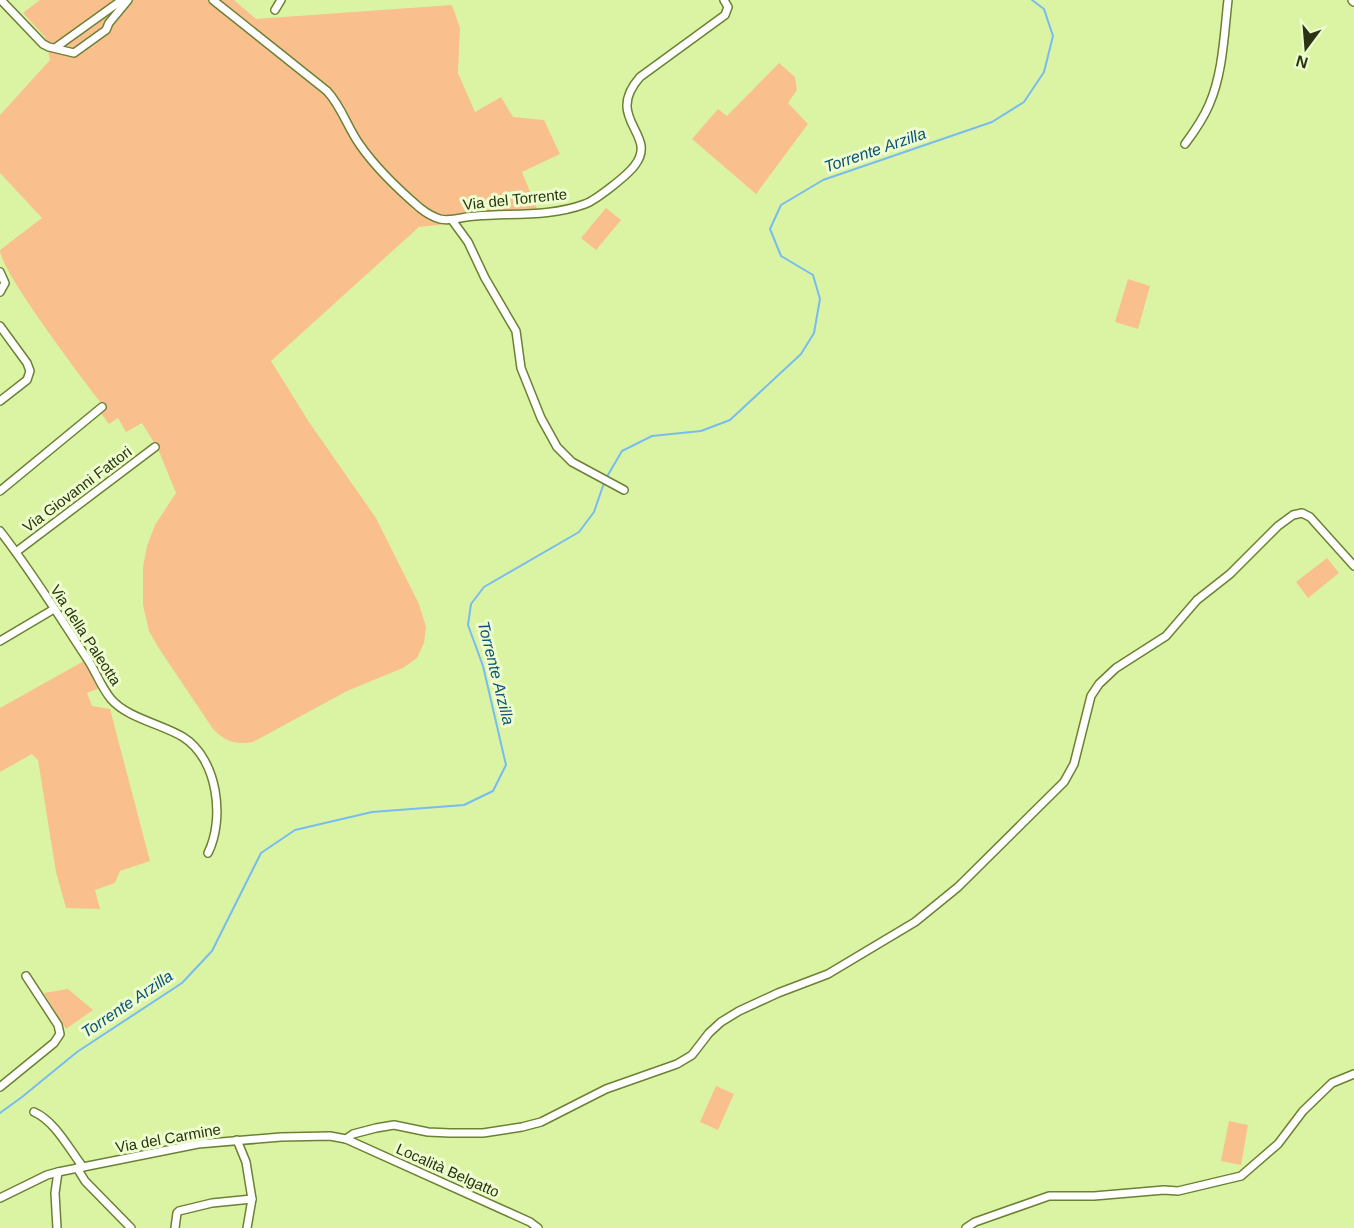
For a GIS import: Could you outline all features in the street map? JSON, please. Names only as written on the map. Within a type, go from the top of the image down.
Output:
[{"type":"street","points":[[56,48],[122,0]]},
{"type":"street","points":[[2,3],[37,39],[49,47],[74,53],[106,30],[128,0]]},
{"type":"street","points":[[213,0],[327,91],[337,102],[360,146],[421,209],[440,219],[452,220],[468,242],[485,278],[516,331],[520,368],[541,418],[557,447],[572,462],[624,490]]},
{"type":"street","points":[[275,10],[281,0]]},
{"type":"street","name":"Via del Torrente","points":[[452,220],[473,216],[564,210],[587,203],[602,194],[635,165],[640,155],[641,144],[626,110],[630,88],[639,78],[725,15],[728,7],[724,0]]},
{"type":"street","points":[[1185,144],[1202,119],[1213,96],[1221,63],[1228,0]]},
{"type":"street","points":[[0,272],[5,284],[0,292]]},
{"type":"street","points":[[0,327],[29,365],[30,371],[27,380],[0,401]]},
{"type":"street","points":[[0,491],[102,407]]},
{"type":"street","name":"Via Giovanni Fattori","points":[[16,552],[155,447]]},
{"type":"street","points":[[346,1139],[352,1134],[394,1125],[428,1132],[450,1133],[483,1133],[522,1127],[541,1122],[606,1089],[677,1064],[692,1055],[721,1022],[739,1011],[794,986],[828,974],[852,961],[915,921],[958,887],[1070,775],[1087,708],[1099,684],[1116,668],[1166,636],[1197,600],[1230,574],[1278,526],[1293,515],[1302,513],[1310,517],[1354,566]]},
{"type":"street","name":"Via della Paleotta","points":[[0,531],[54,609],[112,701],[145,720],[185,738],[208,767],[217,794],[215,825],[208,853]]},
{"type":"street","points":[[0,641],[54,609]]},
{"type":"street","points":[[2,1082],[54,1043],[60,1034],[58,1025],[26,976]]},
{"type":"street","points":[[966,1228],[975,1222],[1049,1196],[1178,1191],[1228,1181],[1241,1176],[1278,1144],[1303,1111],[1332,1083],[1354,1074]]},
{"type":"street","points":[[34,1112],[41,1115],[51,1125],[80,1168],[85,1181],[131,1228]]},
{"type":"street","name":"Via del Carmine","points":[[0,1198],[58,1172],[198,1144],[310,1136],[346,1139]]},
{"type":"street","name":"Località Belgatto","points":[[346,1139],[530,1222],[538,1228]]},
{"type":"street","points":[[237,1140],[246,1162],[252,1199],[247,1228]]},
{"type":"street","points":[[57,1228],[55,1192],[58,1172]]},
{"type":"street","points":[[47,1175],[55,1192]]},
{"type":"street","points":[[175,1228],[179,1211],[212,1203],[252,1199]]},
{"type":"shaded area","points":[[40,0],[234,0],[256,19],[452,5],[460,28],[458,73],[475,112],[501,97],[513,117],[544,120],[560,154],[522,172],[538,211],[473,213],[450,217],[449,224],[419,227],[271,361],[309,422],[376,518],[419,604],[426,627],[424,643],[417,658],[403,668],[347,691],[253,742],[231,742],[213,729],[149,631],[143,605],[143,567],[147,546],[155,525],[176,493],[158,449],[142,423],[126,432],[118,418],[109,424],[100,412],[105,408],[28,303],[4,262],[0,250],[42,218],[0,173],[0,115],[50,60],[45,37],[23,13]]},
{"type":"shaded area","points":[[779,63],[795,77],[797,90],[788,103],[808,124],[756,194],[692,139],[718,109],[727,116]]},
{"type":"shaded area","points":[[606,208],[621,220],[596,250],[581,238]]},
{"type":"shaded area","points":[[1128,279],[1150,286],[1138,329],[1115,322]]},
{"type":"shaded area","points":[[1327,558],[1339,573],[1308,598],[1296,582]]},
{"type":"shaded area","points":[[84,661],[100,688],[87,693],[92,706],[110,709],[150,861],[120,871],[115,883],[95,890],[100,909],[66,908],[56,872],[38,760],[32,754],[0,772],[0,708]]},
{"type":"shaded area","points":[[68,989],[93,1010],[66,1029],[44,993]]},
{"type":"shaded area","points":[[716,1086],[734,1094],[718,1130],[700,1122]]},
{"type":"shaded area","points":[[1229,1121],[1248,1125],[1241,1165],[1221,1161]]},
{"type":"waterway","name":"Torrente Arzilla","points":[[0,1113],[77,1052],[182,983],[212,951],[261,853],[295,830],[372,812],[464,805],[493,791],[506,765],[483,666],[468,625],[471,604],[484,587],[579,532],[594,512],[605,480],[622,451],[652,436],[701,431],[730,420],[801,354],[814,333],[820,299],[813,275],[781,256],[770,229],[781,205],[823,180],[992,122],[1024,102],[1044,72],[1053,36],[1044,9],[1032,0]]}]
